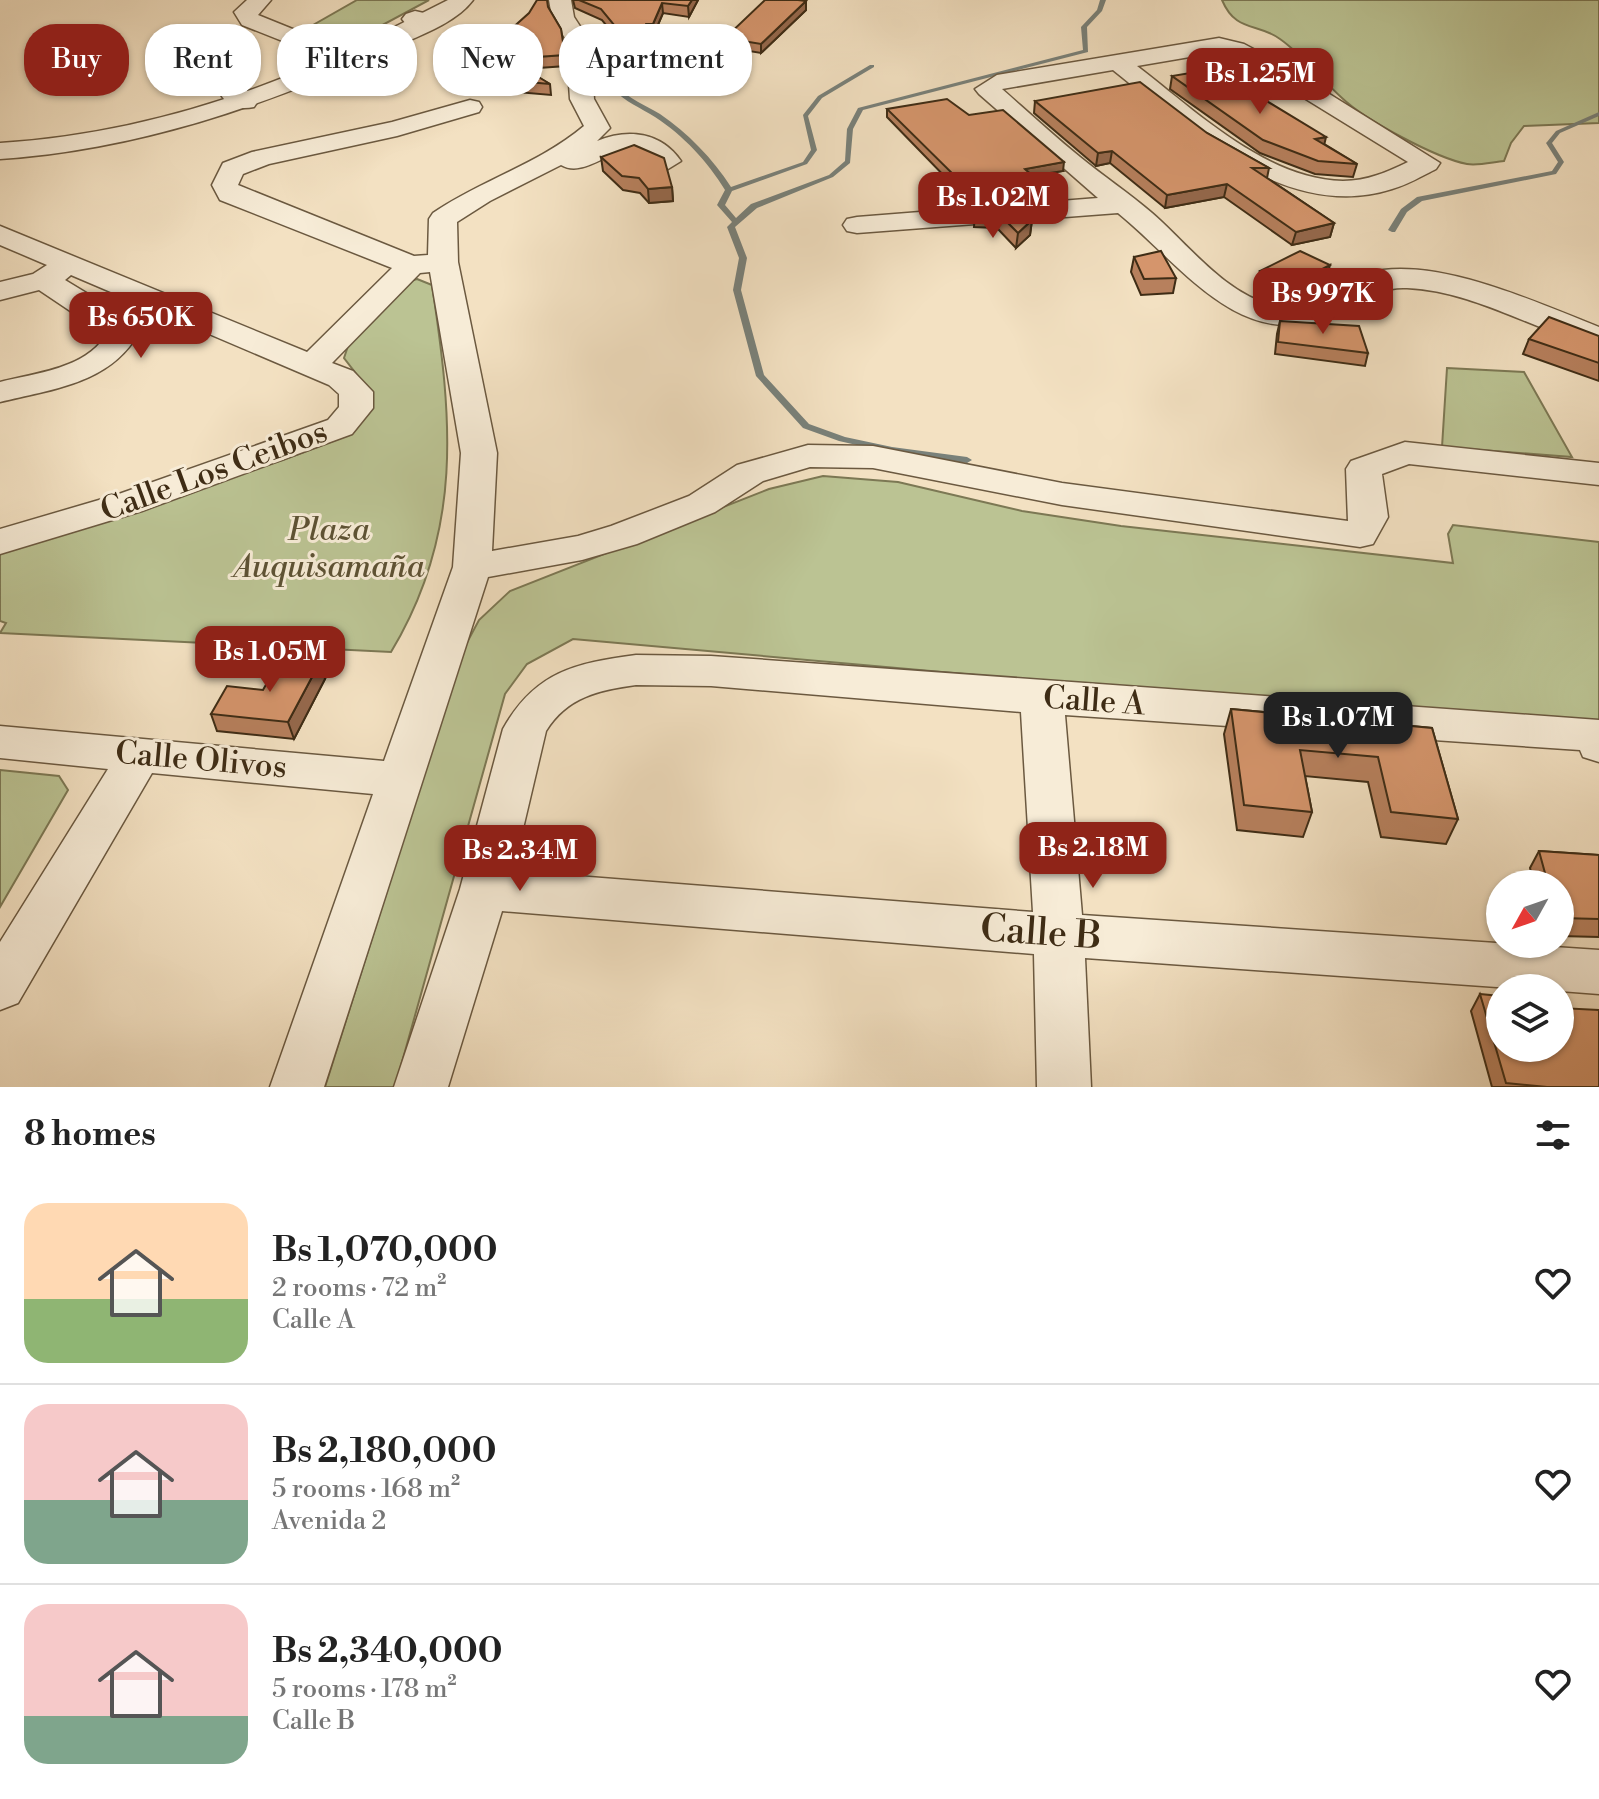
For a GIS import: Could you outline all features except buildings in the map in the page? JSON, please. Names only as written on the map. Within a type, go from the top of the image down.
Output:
[{"type":"street","points":[[260,0],[245,12],[250,20],[277,31]]},
{"type":"street","points":[[422,20],[444,0]]},
{"type":"street","points":[[414,24],[462,0]]},
{"type":"street","points":[[0,291],[57,272],[311,366],[427,264],[443,219],[479,197],[539,170],[583,142],[597,128],[582,99],[581,84],[595,68],[591,55],[560,13],[560,0]]},
{"type":"street","points":[[1120,64],[1242,155],[1301,184],[1348,189],[1376,185],[1427,163],[1363,120],[1236,49],[1219,45],[1191,47],[1120,64],[1012,79],[987,89],[1080,171],[1176,246],[1211,282],[1257,309],[1289,317],[1328,310],[1361,286],[1382,279],[1423,279],[1599,338]]},
{"type":"street","points":[[0,150],[26,151],[104,137],[240,98],[277,83]]},
{"type":"street","points":[[427,264],[230,194],[225,185],[232,169],[261,158],[397,128],[470,107]]},
{"type":"street","points":[[539,170],[552,170],[617,142],[637,139],[646,140],[668,161]]},
{"type":"street","points":[[857,225],[1125,204]]},
{"type":"street","points":[[0,235],[57,272],[122,334],[114,351],[94,363],[0,392]]},
{"type":"street","points":[[297,1087],[403,780],[472,567],[479,453],[427,264]]},
{"type":"street","name":"Calle Los Ceibos","points":[[0,542],[129,503],[340,427],[356,408],[356,392],[341,378],[311,366]]},
{"type":"street","points":[[472,567],[582,548],[624,535],[702,504],[750,473],[808,456],[873,457],[1062,494],[1360,535],[1367,506],[1364,469],[1405,453],[1599,474]]},
{"type":"street","name":"Calle A","points":[[421,1087],[484,889],[525,729],[539,707],[555,693],[592,676],[636,670],[711,671],[1597,740]]},
{"type":"street","points":[[1042,698],[1059,935],[1064,1087]]},
{"type":"street","name":"Calle Olivos","points":[[0,742],[403,780]]},
{"type":"street","points":[[0,987],[141,754]]},
{"type":"street","name":"Calle B","points":[[484,889],[1059,935],[1599,972]]},
{"type":"green space","points":[[357,0],[429,0],[384,24],[315,24]]},
{"type":"green space","points":[[1222,0],[1599,0],[1599,123],[1524,126],[1511,143],[1504,161],[1471,164],[1454,160],[1420,146],[1367,117],[1342,98],[1280,39],[1234,18]]},
{"type":"green space","name":"Plaza Auquisamaña","points":[[417,279],[432,285],[444,381],[446,473],[441,518],[431,562],[415,607],[391,652],[0,633],[6,623],[0,621],[0,550],[283,460],[344,437],[362,420],[371,393],[344,358],[348,346],[404,283]]},
{"type":"green space","points":[[1447,368],[1524,372],[1572,457],[1442,447]]},
{"type":"green space","points":[[823,476],[898,482],[1022,511],[1121,526],[1453,563],[1448,534],[1453,525],[1599,542],[1599,725],[1187,694],[573,639],[527,664],[505,694],[395,1087],[325,1087],[463,650],[479,620],[510,591],[769,489]]},
{"type":"green space","points":[[0,770],[59,776],[68,790],[0,907]]},
{"type":"waterway","points":[[736,223],[754,206],[831,176],[848,162],[850,129],[860,109],[1086,51],[1084,27],[1100,10],[1103,0]]},
{"type":"waterway","points":[[729,190],[805,163],[814,150],[805,116],[820,97],[872,66]]},
{"type":"waterway","points":[[625,96],[655,114],[690,142],[729,190]]},
{"type":"waterway","points":[[1392,230],[1404,211],[1420,199],[1554,173],[1561,162],[1549,143],[1558,132],[1599,114]]},
{"type":"waterway","points":[[729,190],[721,205],[736,223]]},
{"type":"waterway","points":[[736,223],[731,227],[743,258],[737,290],[760,376],[806,426],[842,439],[892,450],[967,460]]}]
